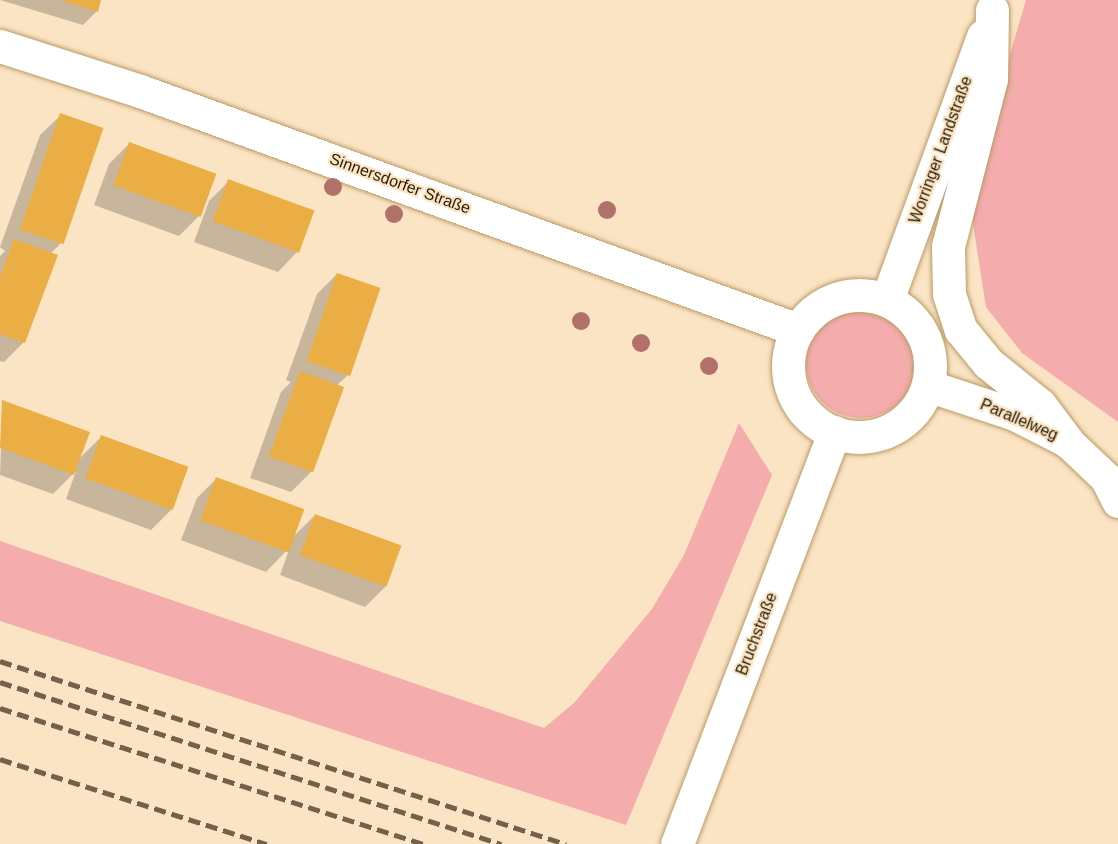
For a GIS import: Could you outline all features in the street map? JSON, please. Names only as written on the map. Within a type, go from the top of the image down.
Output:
[{"type":"main road","name":"Worringer Landstraße","points":[[887,300],[994,5]]},
{"type":"main road","points":[[994,5],[991,79],[948,246],[949,294],[961,330],[988,363],[1041,405],[1068,442]]},
{"type":"main road","name":"Sinnersdorfer Straße","points":[[0,46],[184,106],[798,330]]},
{"type":"main road","points":[[861,294],[887,300],[908,314],[924,335],[931,360],[928,386],[917,407],[901,424],[880,434],[856,437],[834,432],[813,420],[797,401],[789,378],[789,353],[798,330],[814,311],[836,298],[861,294]]},
{"type":"main road","name":"Bruchstraße","points":[[679,840],[834,432]]},
{"type":"street","name":"Parallelweg","points":[[928,386],[1007,412],[1068,442],[1106,478],[1118,502]]},
{"type":"shaded area","points":[[1026,0],[1118,0],[1118,422],[1022,353],[986,307],[971,211],[988,158],[992,115]]},
{"type":"shaded area","points":[[861,308],[882,313],[900,324],[911,342],[916,363],[911,384],[900,402],[882,413],[861,418],[840,413],[822,402],[811,384],[806,363],[811,342],[822,324],[840,313]]},
{"type":"shaded area","points":[[739,423],[772,475],[626,825],[0,621],[0,541],[544,728],[574,703],[652,609],[684,555]]},
{"type":"building","points":[[60,0],[101,0],[98,12]]},
{"type":"building","points":[[60,113],[103,128],[63,244],[20,229]]},
{"type":"building","points":[[129,142],[216,174],[201,217],[113,185]]},
{"type":"building","points":[[228,179],[314,210],[299,253],[213,221]]},
{"type":"building","points":[[14,239],[58,255],[25,343],[0,334],[0,277]]},
{"type":"building","points":[[337,273],[380,288],[350,376],[307,361]]},
{"type":"building","points":[[300,371],[344,387],[313,473],[269,457]]},
{"type":"building","points":[[2,400],[90,432],[74,475],[0,448]]},
{"type":"building","points":[[101,435],[188,467],[173,510],[85,478]]},
{"type":"building","points":[[216,477],[304,509],[289,552],[200,520]]},
{"type":"building","points":[[315,514],[401,545],[386,587],[300,555]]},
{"type":"railway","points":[[0,661],[566,844]]},
{"type":"railway","points":[[0,682],[501,844]]},
{"type":"railway","points":[[0,708],[424,844]]},
{"type":"railway","points":[[0,759],[267,844]]}]
